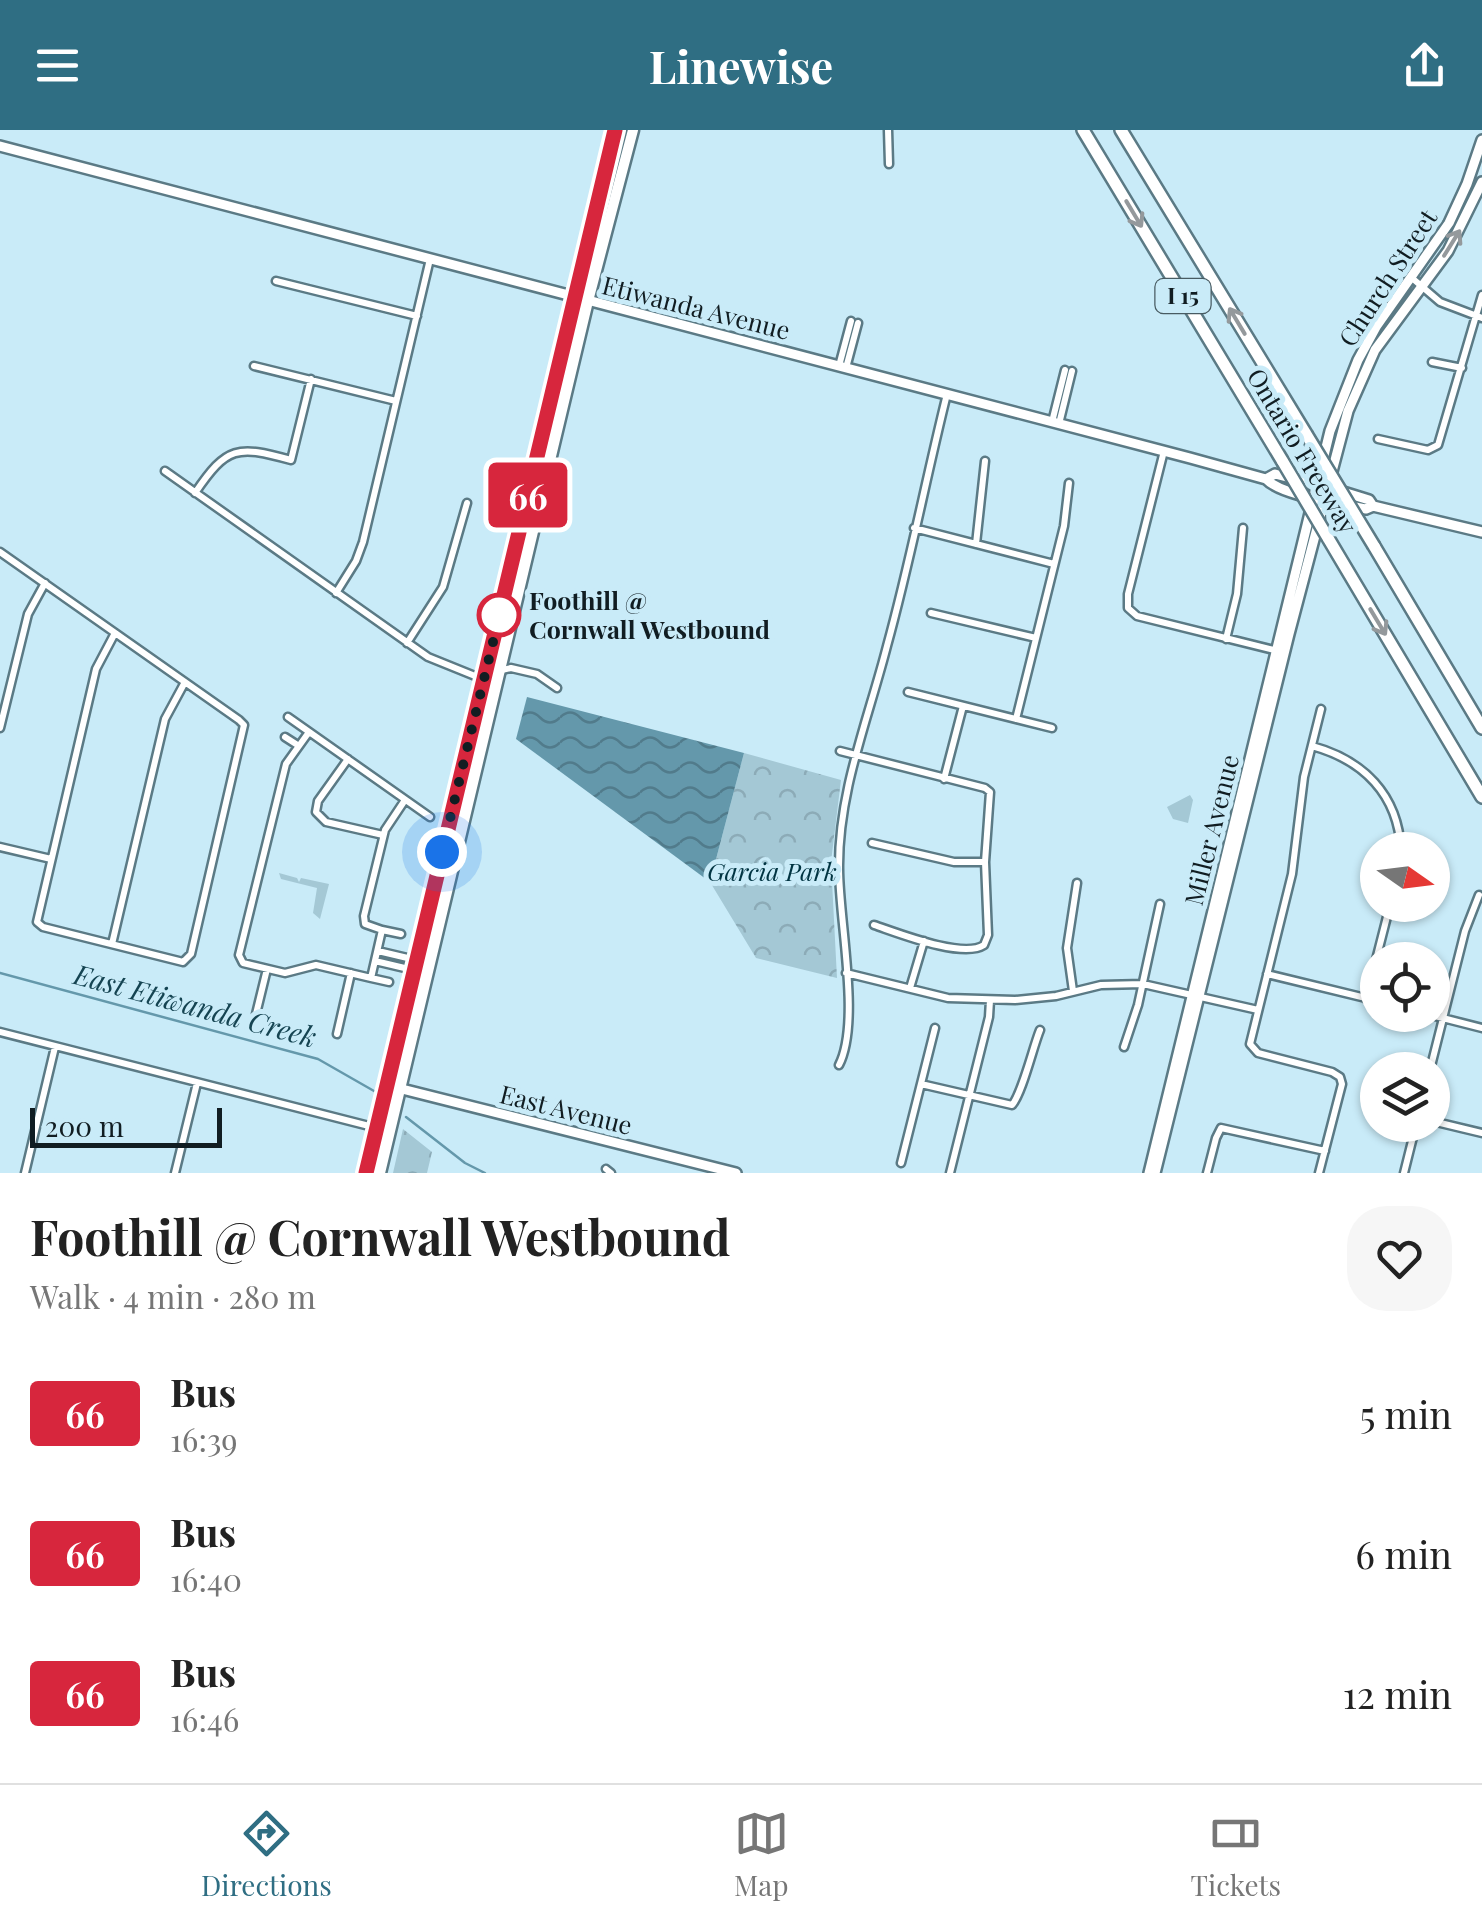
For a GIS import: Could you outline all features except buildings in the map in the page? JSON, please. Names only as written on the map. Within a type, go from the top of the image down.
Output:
[{"type":"highway","name":"Ontario Freeway","points":[[1084,130],[1482,796]]},
{"type":"highway","name":"Ontario Freeway","points":[[1121,130],[1482,728]]},
{"type":"main road","points":[[366,1173],[615,130]]},
{"type":"main road","points":[[380,1173],[632,130]]},
{"type":"main road","name":"Church Street","points":[[1321,492],[1330,431],[1358,360],[1436,245],[1458,205],[1482,140]]},
{"type":"main road","name":"Etiwanda Avenue","points":[[0,146],[1164,451],[1266,479],[1272,486],[1369,500],[1374,506],[1482,532]]},
{"type":"main road","name":"Church Street","points":[[1321,492],[1348,410],[1369,362],[1457,235],[1482,182]]},
{"type":"main road","name":"Miller Avenue","points":[[1152,1173],[1321,492]]},
{"type":"main road","name":"East Avenue","points":[[386,1085],[729,1172]]},
{"type":"street","points":[[888,130],[888,164]]},
{"type":"street","points":[[336,593],[361,548],[431,258]]},
{"type":"street","points":[[1412,278],[1440,302],[1479,317]]},
{"type":"street","points":[[276,281],[418,316]]},
{"type":"street","points":[[1378,439],[1434,449],[1441,440],[1479,317],[1482,295]]},
{"type":"street","points":[[842,367],[854,322]]},
{"type":"street","points":[[1432,362],[1462,368]]},
{"type":"street","points":[[254,366],[396,401]]},
{"type":"street","points":[[1055,423],[1068,371]]},
{"type":"street","points":[[194,494],[214,465],[234,451],[257,451],[291,460],[311,379]]},
{"type":"street","points":[[839,1065],[850,1034],[839,838],[845,798],[888,642],[947,394]]},
{"type":"street","points":[[1164,451],[1128,608],[1137,616],[1281,652]]},
{"type":"street","points":[[976,544],[986,461]]},
{"type":"street","points":[[164,472],[407,643],[448,667],[475,676],[512,668],[537,674],[556,688]]},
{"type":"street","points":[[1016,719],[1064,526],[1069,484]]},
{"type":"street","points":[[407,643],[443,587],[467,503]]},
{"type":"street","points":[[914,528],[1054,564]]},
{"type":"street","points":[[1226,639],[1237,594],[1244,528]]},
{"type":"street","points":[[0,552],[46,583],[244,725],[191,954],[186,961],[43,927],[38,922],[96,669],[115,633]]},
{"type":"street","points":[[0,728],[28,614],[46,583]]},
{"type":"street","points":[[931,613],[1036,638]]},
{"type":"street","points":[[112,944],[165,719],[184,682]]},
{"type":"street","points":[[908,692],[1052,728]]},
{"type":"street","points":[[944,780],[963,706]]},
{"type":"street","points":[[1319,1173],[1341,1088],[1340,1077],[1251,1048],[1292,874],[1304,777],[1320,709]]},
{"type":"street","points":[[288,716],[430,817]]},
{"type":"street","points":[[309,732],[286,764],[239,955],[243,962],[285,973],[316,966],[389,982]]},
{"type":"street","points":[[285,737],[299,746]]},
{"type":"street","points":[[1312,746],[1352,762],[1377,784],[1395,816],[1397,832]]},
{"type":"street","points":[[840,751],[990,792],[984,862],[988,935],[984,945],[974,950],[924,941],[874,925]]},
{"type":"street","points":[[348,759],[318,801],[318,818],[384,836]]},
{"type":"street","points":[[401,934],[369,927],[364,921],[384,836],[406,800]]},
{"type":"street","points":[[872,843],[954,862],[984,862]]},
{"type":"street","points":[[0,846],[50,859]]},
{"type":"street","points":[[1073,992],[1067,948],[1077,883]]},
{"type":"street","points":[[1450,990],[1479,895]]},
{"type":"street","points":[[1124,1047],[1143,984],[1160,904]]},
{"type":"street","points":[[371,978],[382,930]]},
{"type":"street","points":[[910,988],[924,941]]},
{"type":"street","points":[[378,949],[414,965]]},
{"type":"street","points":[[375,961],[414,965]]},
{"type":"street","points":[[256,1014],[267,968]]},
{"type":"street","points":[[336,1034],[351,973]]},
{"type":"street","points":[[846,973],[948,998],[1029,998],[1101,985],[1143,984],[1258,1010]]},
{"type":"street","points":[[1267,974],[1360,997]]},
{"type":"street","points":[[952,1172],[990,1000]]},
{"type":"street","points":[[1450,1020],[1482,1028]]},
{"type":"street","points":[[901,1164],[935,1028]]},
{"type":"street","points":[[921,1084],[1004,1106],[1015,1103],[1040,1030]]},
{"type":"street","points":[[0,1032],[376,1128]]},
{"type":"street","points":[[25,1173],[56,1046]]},
{"type":"street","points":[[175,1173],[197,1082]]},
{"type":"street","points":[[1450,1125],[1482,1133]]},
{"type":"street","points":[[1207,1173],[1221,1128],[1325,1151]]},
{"type":"street","points":[[1404,1173],[1412,1142]]},
{"type":"green space","name":"Garcia Park","points":[[744,753],[841,780],[831,862],[837,978],[756,958],[710,882]]},
{"type":"green space","points":[[1190,795],[1193,800],[1188,823],[1173,819],[1167,807]]},
{"type":"green space","points":[[279,873],[299,882],[301,878],[329,884],[320,919],[313,913],[317,888],[281,879]]},
{"type":"green space","points":[[403,1129],[432,1152],[427,1173],[393,1173]]},
{"type":"water","points":[[527,697],[744,753],[710,882],[516,739]]},
{"type":"waterway","name":"East Etiwanda Creek","points":[[0,973],[318,1059],[374,1091]]},
{"type":"waterway","name":"East Etiwanda Creek","points":[[406,1117],[465,1163],[485,1173]]},
{"type":"bus line","name":"66","points":[[366,1173],[615,130]]},
{"type":"place","name":"Foothill @ Cornwall Westbound","points":[[499,615]]},
{"type":"route","points":[[442,852],[502,605],[499,615]]}]
